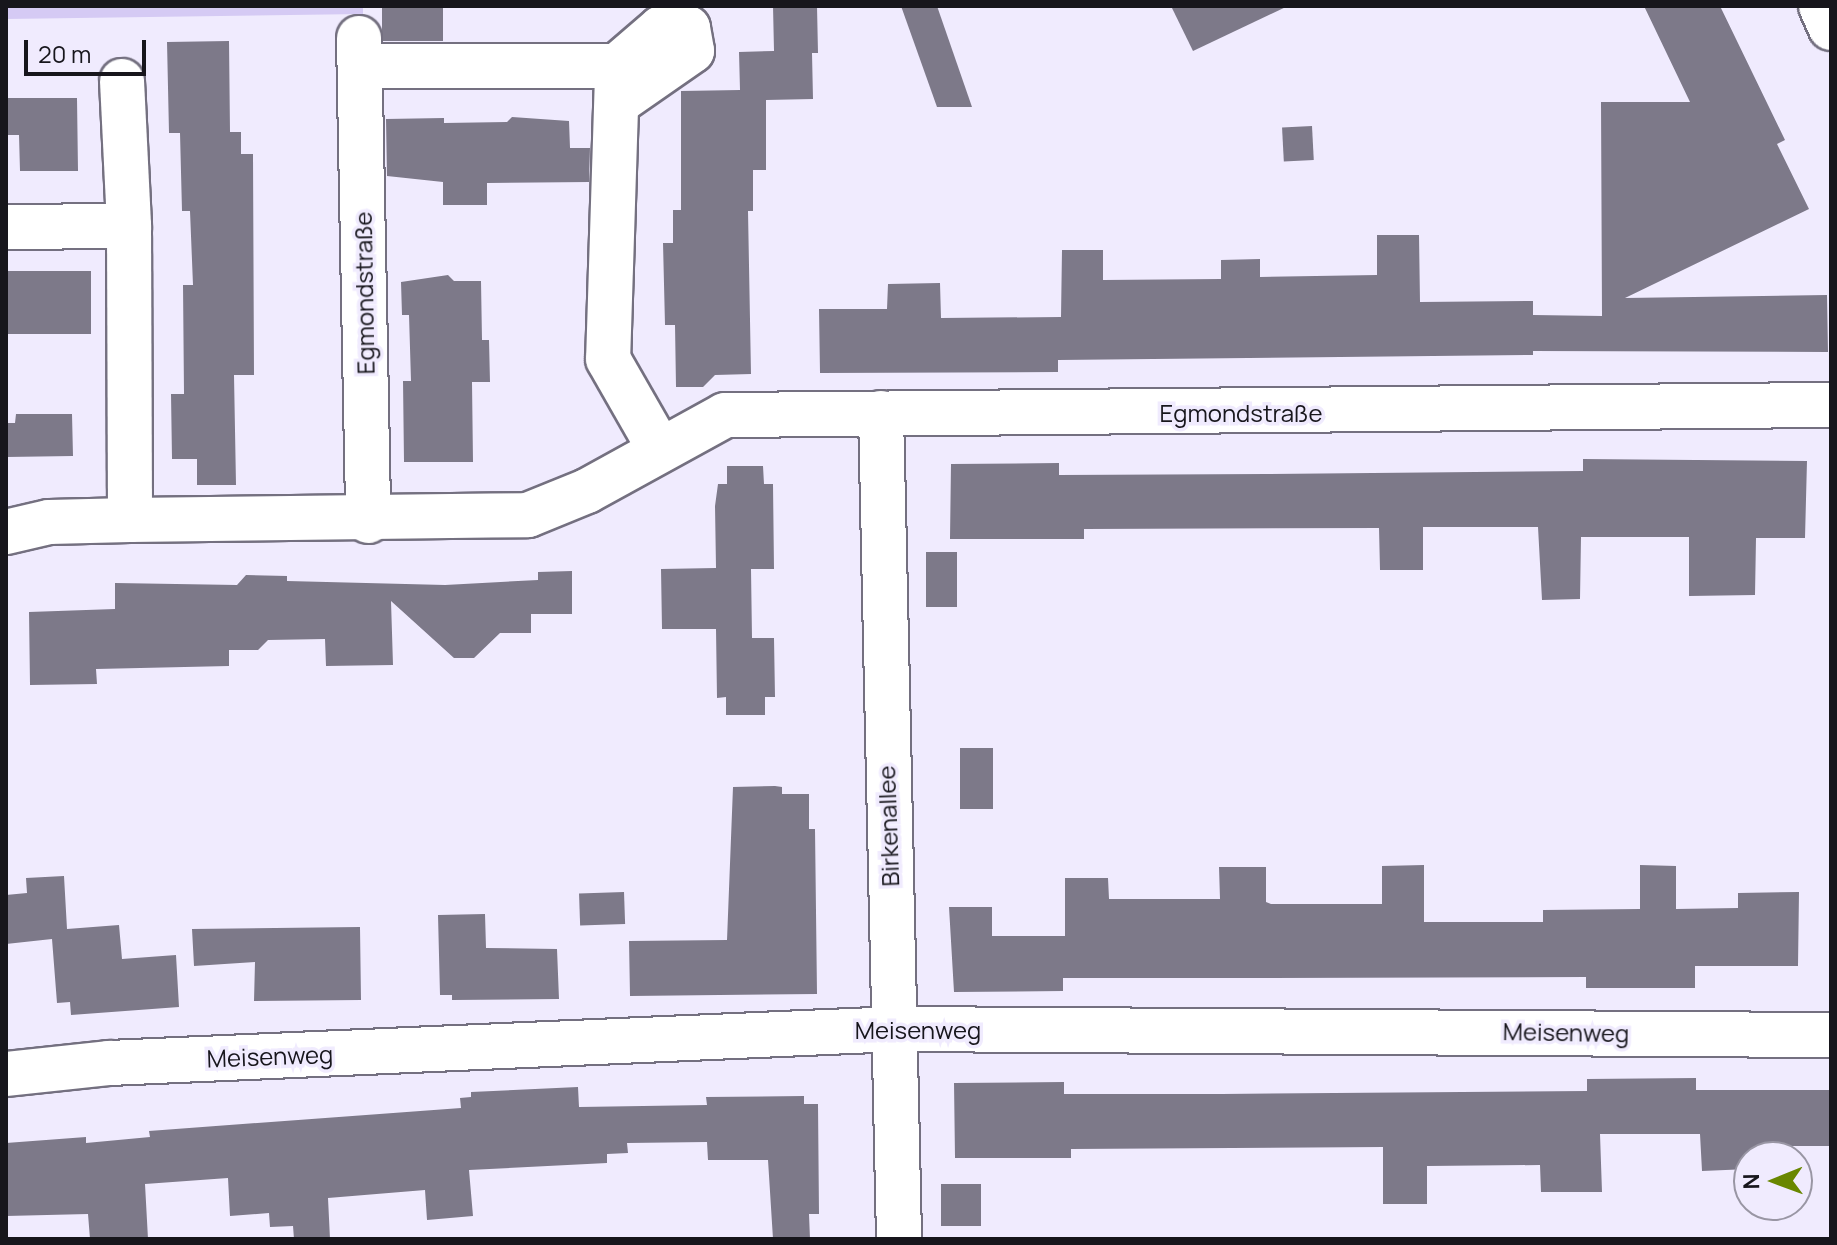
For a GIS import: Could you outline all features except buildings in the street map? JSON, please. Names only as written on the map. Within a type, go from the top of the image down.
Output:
[{"type":"street","points":[[1821,6],[1831,28]]},
{"type":"street","name":"Egmondstraße","points":[[368,521],[360,52],[617,84],[608,359],[659,448]]},
{"type":"street","points":[[122,81],[129,226],[130,520]]},
{"type":"street","points":[[6,227],[129,226]]},
{"type":"street","name":"Egmondstraße","points":[[6,532],[49,522],[368,521],[528,515],[587,491],[659,448],[725,415],[1250,414],[1831,405]]},
{"type":"street","name":"Birkenallee","points":[[881,413],[899,1239]]},
{"type":"street","name":"Meisenweg","points":[[6,1074],[125,1062],[896,1029],[1831,1035]]},
{"type":"shaded area","points":[[6,6],[363,6],[363,14],[6,19]]}]
